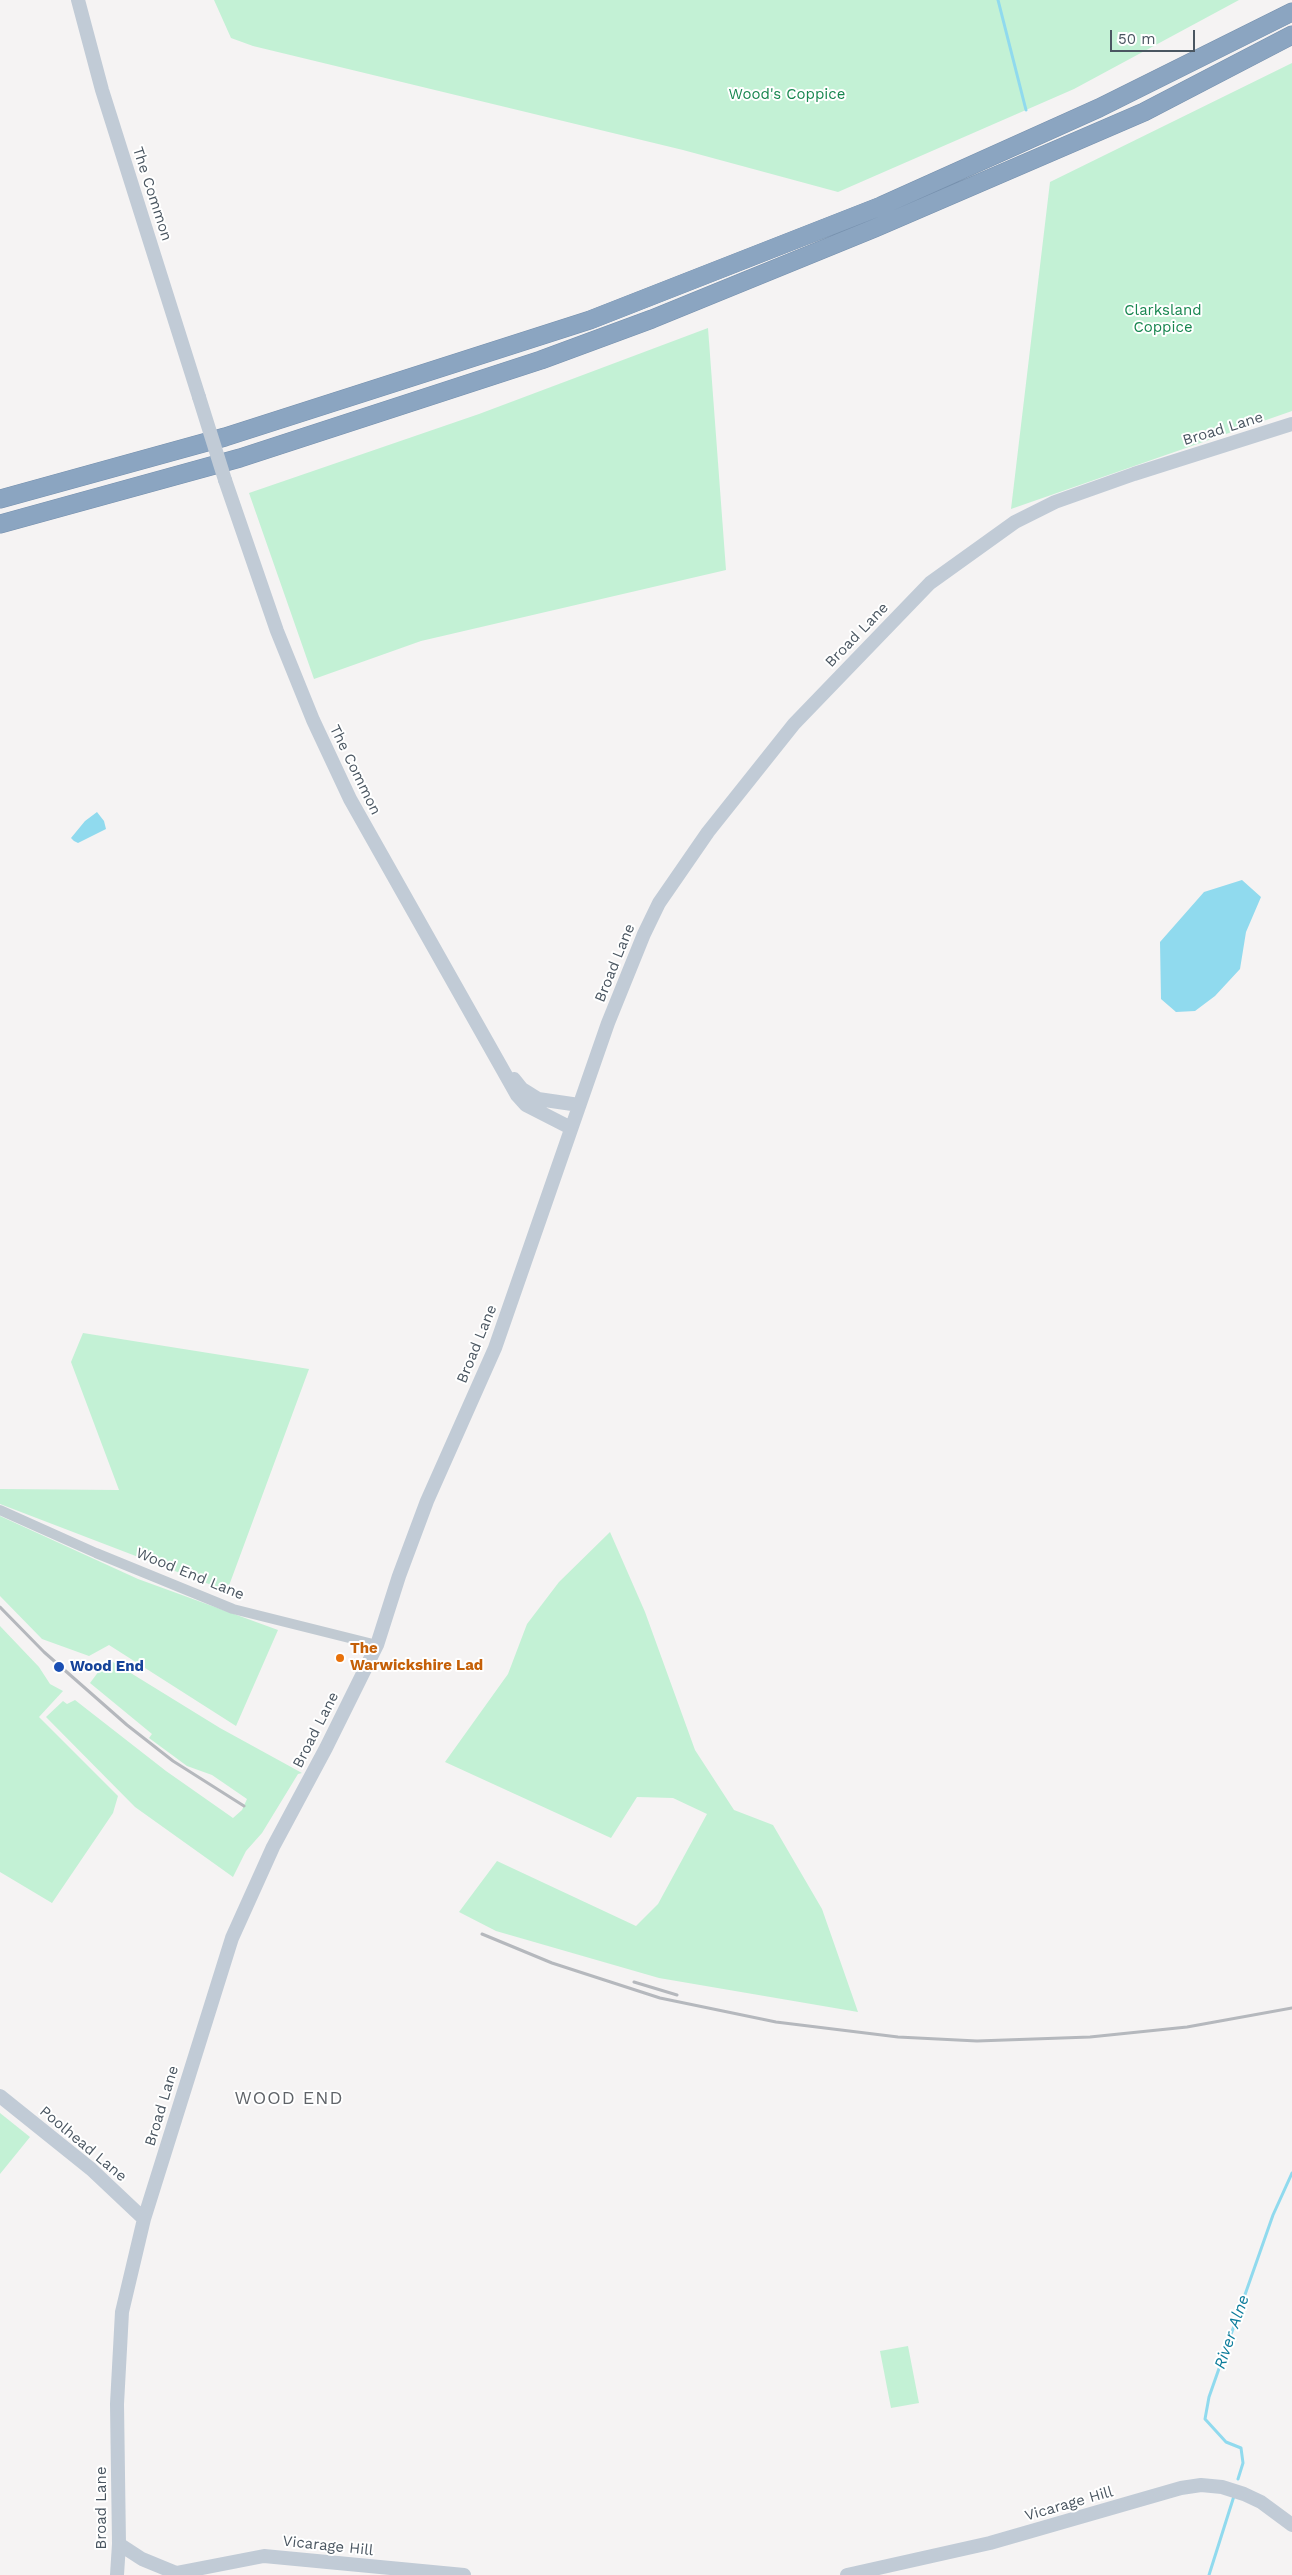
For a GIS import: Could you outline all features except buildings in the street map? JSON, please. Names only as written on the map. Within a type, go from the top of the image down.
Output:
[{"type":"highway","points":[[0,499],[225,437],[590,320],[880,206],[1099,108],[1292,12]]},
{"type":"highway","points":[[0,524],[240,458],[541,360],[652,319],[875,228],[1144,112],[1292,35]]},
{"type":"main road","name":"The Common","points":[[78,0],[102,90],[225,480],[277,631],[313,720],[346,791],[400,891],[496,1054],[517,1095],[526,1105],[571,1128]]},
{"type":"main road","name":"Broad Lane","points":[[117,2575],[119,2544],[118,2359],[122,2312],[144,2219],[239,1919],[273,1847],[323,1755],[377,1645],[399,1576],[427,1501],[495,1348],[579,1105],[644,934],[674,878],[794,724],[930,583],[1015,522],[1055,502],[1134,474],[1292,424]]},
{"type":"main road","name":"The Common","points":[[496,1054],[522,1090],[538,1099],[579,1105]]},
{"type":"main road","name":"Poolhead Lane","points":[[0,2096],[90,2169],[144,2219]]},
{"type":"main road","name":"Vicarage Hill","points":[[847,2575],[990,2543],[1180,2488],[1222,2487],[1244,2494],[1261,2502],[1292,2525]]},
{"type":"main road","name":"Vicarage Hill","points":[[119,2544],[168,2571],[186,2573],[232,2561],[264,2556],[464,2575]]},
{"type":"street","name":"Wood End Lane","points":[[0,1510],[96,1553],[233,1609],[377,1645]]},
{"type":"green space","name":"Wood's Coppice","points":[[214,0],[1239,0],[1074,89],[838,192],[683,150],[253,46],[231,38]]},
{"type":"green space","name":"Clarksland Coppice","points":[[1292,63],[1292,411],[1011,509],[1050,182]]},
{"type":"green space","points":[[708,328],[726,570],[421,641],[314,679],[249,493],[479,414]]},
{"type":"green space","points":[[83,1333],[309,1369],[227,1591],[0,1504],[0,1489],[119,1490],[71,1362]]},
{"type":"green space","points":[[0,1516],[138,1579],[278,1630],[236,1726],[109,1645],[89,1656],[42,1639],[0,1596]]},
{"type":"green space","points":[[610,1532],[645,1612],[695,1750],[734,1810],[773,1825],[822,1909],[858,2012],[659,1978],[496,1931],[459,1912],[497,1861],[636,1926],[658,1904],[707,1814],[673,1798],[637,1797],[611,1838],[445,1762],[508,1674],[527,1624],[559,1582]]},
{"type":"green space","points":[[0,1626],[39,1667],[50,1684],[63,1691],[39,1717],[118,1796],[113,1813],[52,1903],[0,1872]]},
{"type":"green space","points":[[108,1659],[220,1728],[302,1773],[298,1774],[262,1833],[246,1851],[233,1877],[135,1807],[46,1717],[63,1701],[67,1704],[75,1700],[166,1771],[233,1818],[242,1810],[247,1799],[212,1775],[187,1766],[149,1738],[152,1734],[90,1683]]},
{"type":"green space","points":[[0,2113],[30,2137],[0,2174]]},
{"type":"green space","points":[[908,2346],[919,2403],[891,2408],[880,2351]]},
{"type":"water","points":[[97,812],[104,821],[106,829],[78,843],[74,841],[71,838],[85,821]]},
{"type":"water","points":[[1242,880],[1261,897],[1246,932],[1240,969],[1215,996],[1195,1011],[1176,1012],[1161,999],[1160,942],[1204,892]]},
{"type":"waterway","points":[[998,0],[1026,110]]},
{"type":"waterway","name":"River Alne","points":[[1238,2479],[1243,2463],[1241,2448],[1226,2442],[1205,2419],[1209,2397],[1273,2215],[1292,2173]]},
{"type":"waterway","name":"River Alne","points":[[1209,2575],[1234,2496]]},
{"type":"railway","points":[[0,1607],[44,1652],[127,1725],[173,1761],[244,1806]]},
{"type":"railway","points":[[482,1934],[552,1963],[660,1998],[776,2022],[898,2037],[977,2041],[1090,2037],[1187,2027],[1292,2008]]},
{"type":"railway","points":[[634,1982],[677,1995]]},
{"type":"place","name":"The Warwickshire Lad","points":[[340,1658]]},
{"type":"place","name":"Wood End","points":[[59,1667]]},
{"type":"district","name":"WOOD END","points":[[289,2099]]}]
